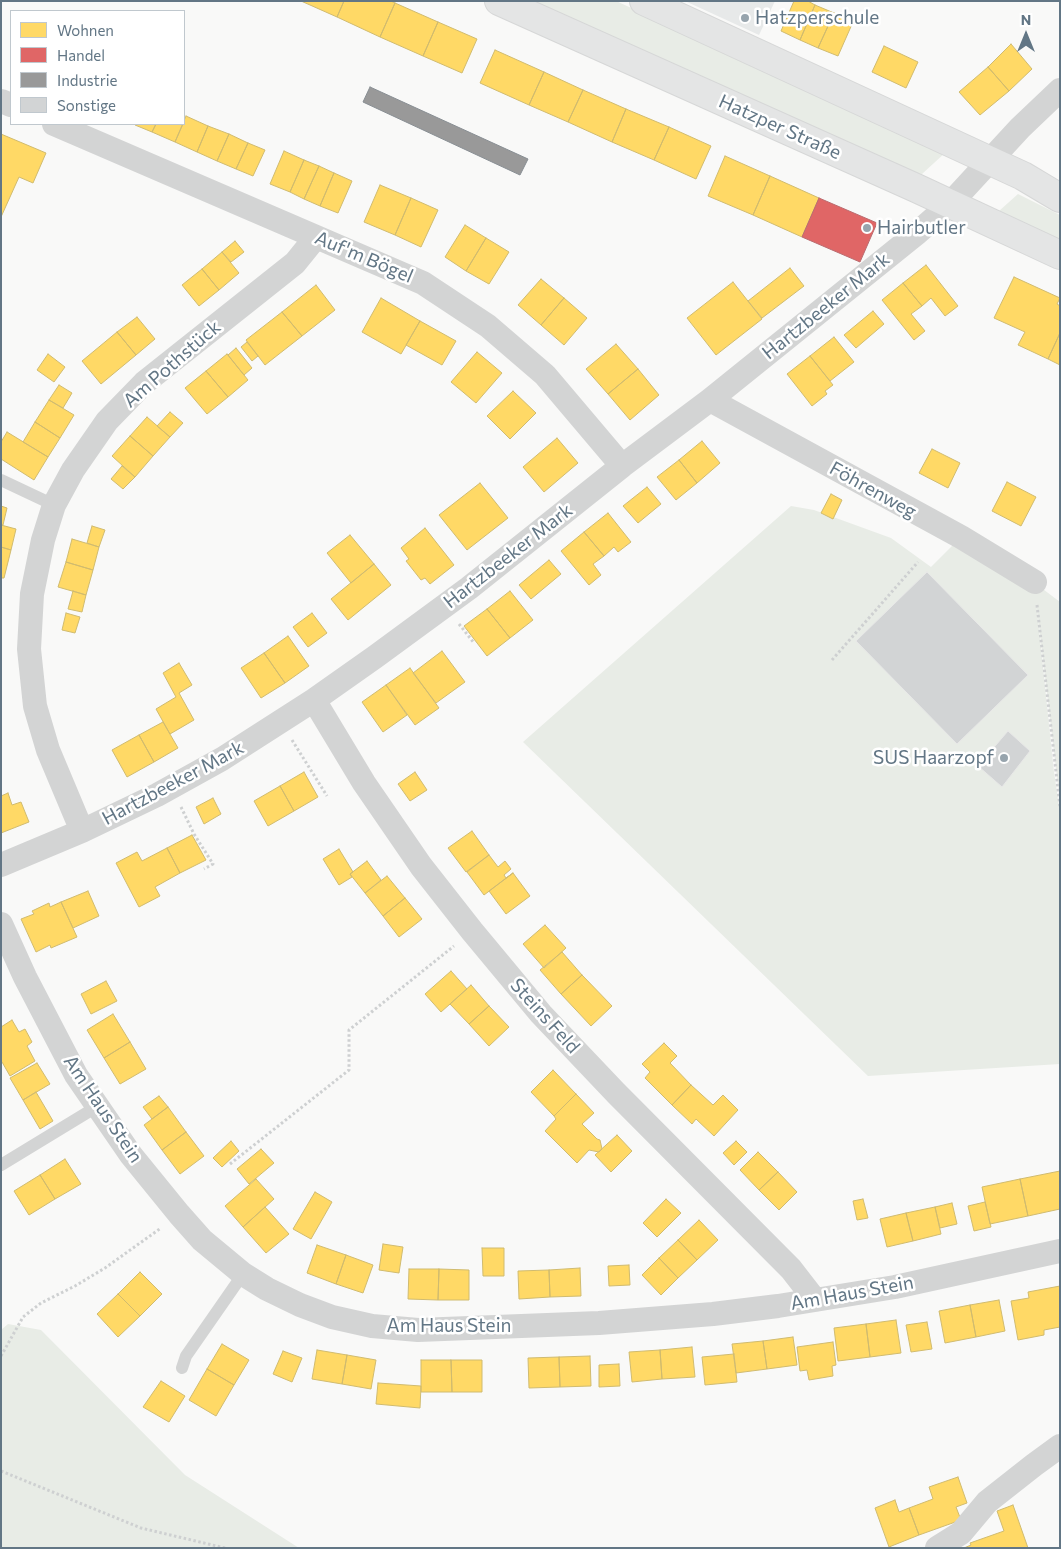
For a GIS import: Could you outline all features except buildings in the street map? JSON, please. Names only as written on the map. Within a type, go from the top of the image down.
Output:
[{"type":"main road","name":"Hatzper Straße","points":[[499,1],[916,188],[1060,255]]},
{"type":"main road","points":[[644,1],[1023,176],[1060,198]]},
{"type":"street","name":"Hartzbeeker Mark","points":[[1,865],[82,831],[157,795],[222,759],[314,700],[376,657],[469,588],[622,466],[710,400],[916,234],[949,204],[1020,128],[1060,90]]},
{"type":"street","name":"Auf'm Bögel","points":[[56,125],[424,283],[488,326],[545,375],[622,466]]},
{"type":"street","name":"Am Pothstück","points":[[82,831],[48,750],[36,706],[29,649],[32,594],[43,540],[54,505],[73,470],[107,421],[144,383],[295,263],[316,237]]},
{"type":"street","name":"Föhrenweg","points":[[710,400],[961,537],[1035,582]]},
{"type":"street","name":"Steins Feld","points":[[314,700],[364,782],[421,866],[472,931],[548,1021],[616,1093],[792,1269],[815,1300]]},
{"type":"street","name":"Am Haus Stein","points":[[1,924],[25,977],[72,1067],[131,1155],[179,1214],[202,1240],[243,1274],[267,1289],[300,1305],[332,1317],[372,1326],[418,1330],[599,1323],[713,1314],[778,1306],[895,1287],[1060,1251]]},
{"type":"street","points":[[937,1548],[961,1534],[987,1502],[1060,1446]]},
{"type":"lane","points":[[1,480],[54,505]]},
{"type":"lane","points":[[1,1166],[98,1106]]},
{"type":"lane","points":[[182,1368],[186,1356],[243,1274]]},
{"type":"path","points":[[832,660],[918,562]]},
{"type":"path","points":[[1035,582],[1060,807]]},
{"type":"path","points":[[457,621],[474,643]]},
{"type":"path","points":[[289,735],[327,796]]},
{"type":"path","points":[[177,799],[194,834],[213,864],[204,869]]},
{"type":"path","points":[[230,1164],[349,1070],[349,1030],[472,931]]},
{"type":"path","points":[[1,1356],[23,1317],[41,1303],[105,1268],[179,1214]]},
{"type":"path","points":[[1,1471],[141,1528],[225,1548]]},
{"type":"shaded area","points":[[529,1],[616,1],[946,152],[922,174],[906,172]]},
{"type":"shaded area","name":"Hatzperschule","points":[[685,1],[775,1],[759,35]]},
{"type":"shaded area","points":[[1018,194],[1060,215],[1060,243],[1031,230],[999,211]]},
{"type":"shaded area","points":[[791,506],[814,510],[891,538],[931,567],[959,539],[1035,583],[1060,602],[1060,802],[1036,601],[1060,813],[1060,1064],[868,1076],[523,742]]},
{"type":"shaded area","points":[[8,1324],[41,1330],[185,1475],[299,1548],[1,1548],[1,1330]]},
{"type":"place","name":"Hatzperschule","points":[[745,18]]},
{"type":"place","name":"Hairbutler","points":[[867,228]]},
{"type":"place","name":"SUS Haarzopf","points":[[1004,758]]}]
